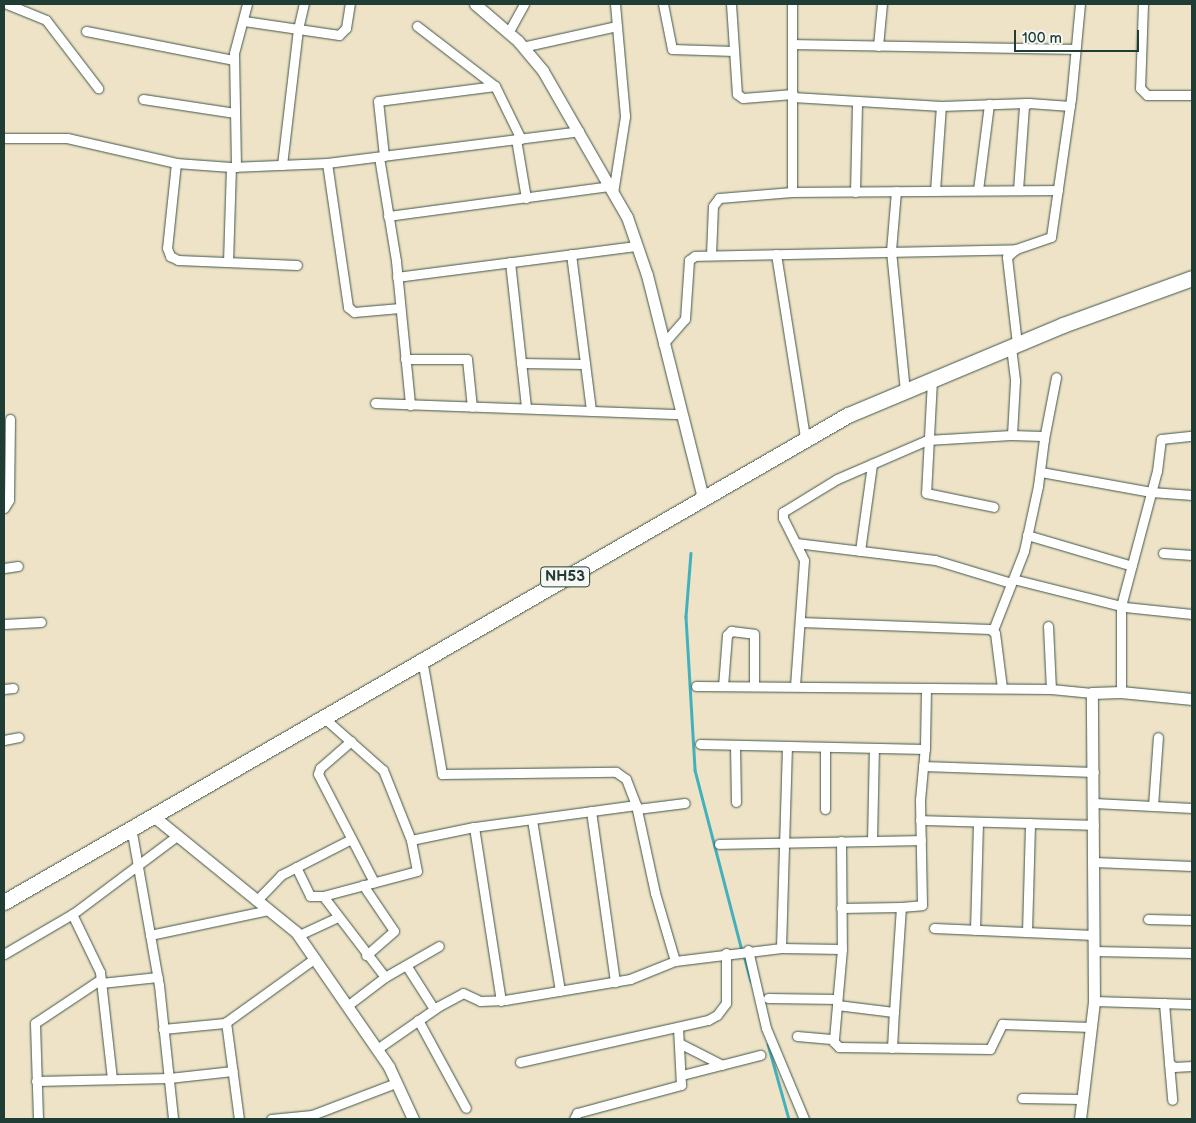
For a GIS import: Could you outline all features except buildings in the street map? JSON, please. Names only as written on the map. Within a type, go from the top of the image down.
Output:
[{"type":"highway","name":"NH53","points":[[4,901],[805,438],[848,415],[1014,345],[1192,278]]},
{"type":"street","points":[[7,4],[46,20],[98,88]]},
{"type":"street","points":[[228,262],[235,114],[234,60],[247,4]]},
{"type":"street","points":[[282,165],[298,29],[304,4]]},
{"type":"street","points":[[244,21],[342,34],[350,4]]},
{"type":"street","points":[[475,4],[508,33],[543,71],[612,189],[637,246],[703,498]]},
{"type":"street","points":[[508,33],[525,4]]},
{"type":"street","points":[[612,189],[625,116],[615,4]]},
{"type":"street","points":[[663,4],[672,49],[734,51]]},
{"type":"street","points":[[731,4],[736,90],[739,97],[793,96],[941,106],[1026,103],[1070,106]]},
{"type":"street","points":[[792,4],[794,44],[792,192]]},
{"type":"street","points":[[878,46],[882,4]]},
{"type":"street","points":[[663,344],[685,319],[689,260],[695,256],[1016,249],[1051,237],[1070,106],[1080,4]]},
{"type":"street","points":[[1143,4],[1140,88],[1148,95],[1192,95]]},
{"type":"street","points":[[417,26],[496,86],[519,139],[526,198]]},
{"type":"street","points":[[522,47],[617,26]]},
{"type":"street","points":[[86,31],[234,60]]},
{"type":"street","points":[[794,44],[1075,49]]},
{"type":"street","points":[[410,404],[376,106],[378,101],[496,86]]},
{"type":"street","points":[[143,99],[235,114]]},
{"type":"street","points":[[855,192],[857,101]]},
{"type":"street","points":[[1018,190],[1026,103]]},
{"type":"street","points":[[978,190],[989,104]]},
{"type":"street","points":[[935,191],[941,106]]},
{"type":"street","points":[[4,138],[67,138],[176,163],[233,167],[327,163],[579,131]]},
{"type":"street","points":[[176,163],[168,253],[178,260],[297,265]]},
{"type":"street","points":[[327,163],[348,307],[354,312],[400,308]]},
{"type":"street","points":[[388,216],[612,189]]},
{"type":"street","points":[[711,255],[716,200],[792,192],[1058,190]]},
{"type":"street","points":[[896,191],[891,252],[905,391]]},
{"type":"street","points":[[397,277],[637,246]]},
{"type":"street","points":[[1012,435],[1015,381],[1014,345],[1006,265],[1007,257],[1016,249]]},
{"type":"street","points":[[571,254],[591,411]]},
{"type":"street","points":[[776,254],[805,438]]},
{"type":"street","points":[[510,262],[526,408]]},
{"type":"street","points":[[405,359],[467,359],[472,407]]},
{"type":"street","points":[[521,363],[585,364]]},
{"type":"street","points":[[1002,688],[993,630],[1012,581],[1027,534],[1041,472],[1044,439],[1056,377]]},
{"type":"street","points":[[932,380],[931,440],[927,495],[994,507]]},
{"type":"street","points":[[375,403],[681,414]]},
{"type":"street","points":[[4,508],[9,500],[10,419]]},
{"type":"street","points":[[795,686],[804,560],[782,516],[785,509],[837,480],[931,440],[1012,435],[1042,436],[1044,439]]},
{"type":"street","points":[[1116,692],[1123,606],[1132,566],[1155,493],[1162,439],[1166,436],[1192,436]]},
{"type":"street","points":[[860,551],[872,464]]},
{"type":"street","points":[[1041,472],[1155,493],[1192,496]]},
{"type":"street","points":[[1027,534],[1132,566]]},
{"type":"street","points":[[796,543],[935,560],[1012,581],[1123,606],[1192,614]]},
{"type":"street","points":[[1163,553],[1192,554]]},
{"type":"street","points":[[4,568],[18,566]]},
{"type":"street","points":[[4,624],[41,622]]},
{"type":"street","points":[[800,622],[903,623],[993,630]]},
{"type":"street","points":[[1048,626],[1051,689]]},
{"type":"street","points":[[723,686],[727,635],[731,631],[754,634],[754,686]]},
{"type":"street","points":[[422,659],[442,774],[616,772],[626,779],[636,807],[655,893],[676,961]]},
{"type":"street","points":[[696,686],[1051,689],[1192,698]]},
{"type":"street","points":[[842,908],[922,905],[920,820],[925,749],[926,688]]},
{"type":"street","points":[[1080,1119],[1094,1001],[1094,825],[1100,803],[1094,772],[1095,692]]},
{"type":"street","points":[[296,868],[310,896],[323,896],[417,871],[416,840],[384,770],[323,717]]},
{"type":"street","points":[[4,740],[19,737]]},
{"type":"street","points":[[1153,806],[1158,737]]},
{"type":"street","points":[[351,741],[318,771],[374,882]]},
{"type":"street","points":[[700,744],[925,749]]},
{"type":"street","points":[[735,745],[736,802]]},
{"type":"street","points":[[781,948],[786,746]]},
{"type":"street","points":[[825,747],[825,809]]},
{"type":"street","points":[[872,841],[874,748]]},
{"type":"street","points":[[923,766],[1094,772]]},
{"type":"street","points":[[416,840],[474,827],[592,811],[685,803]]},
{"type":"street","points":[[1100,803],[1192,808]]},
{"type":"street","points":[[592,811],[615,982]]},
{"type":"street","points":[[152,815],[299,935],[377,1049],[413,1119]]},
{"type":"street","points":[[532,820],[560,991]]},
{"type":"street","points":[[920,820],[1094,825]]},
{"type":"street","points":[[976,930],[978,822]]},
{"type":"street","points":[[1026,932],[1030,823]]},
{"type":"street","points":[[474,827],[501,1000]]},
{"type":"street","points":[[131,828],[158,977],[173,1119]]},
{"type":"street","points":[[4,954],[72,914],[177,836]]},
{"type":"street","points":[[257,900],[278,877],[351,839]]},
{"type":"street","points":[[719,844],[920,840]]},
{"type":"street","points":[[841,842],[842,948],[834,1039],[839,1047],[990,1049],[994,1046],[1000,1025],[1006,1023],[1091,1027]]},
{"type":"street","points":[[1094,862],[1192,866]]},
{"type":"street","points":[[363,885],[394,930],[366,955]]},
{"type":"street","points":[[323,896],[366,955],[385,977]]},
{"type":"street","points":[[892,1048],[901,907]]},
{"type":"street","points":[[150,935],[269,910]]},
{"type":"street","points":[[72,914],[98,966],[112,1079]]},
{"type":"street","points":[[299,935],[338,916]]},
{"type":"street","points":[[1148,919],[1192,920]]},
{"type":"street","points":[[934,928],[1094,936]]},
{"type":"street","points":[[348,1006],[385,977],[439,946]]},
{"type":"street","points":[[377,1049],[434,1009],[466,993],[478,1001],[501,1000],[615,982],[634,978],[676,961],[726,953],[781,948],[842,948]]},
{"type":"street","points":[[743,951],[766,1028],[804,1119]]},
{"type":"street","points":[[1094,951],[1192,953]]},
{"type":"street","points":[[520,1062],[708,1020],[724,1009],[728,997],[726,953]]},
{"type":"street","points":[[164,1029],[226,1022],[315,958]]},
{"type":"street","points":[[406,965],[434,1009]]},
{"type":"street","points":[[38,1119],[35,1023],[101,981],[158,977]]},
{"type":"street","points":[[768,998],[837,1002],[894,1012]]},
{"type":"street","points":[[1094,1001],[1192,1004]]},
{"type":"street","points":[[1164,1003],[1172,1100]]},
{"type":"street","points":[[418,1020],[466,1108]]},
{"type":"street","points":[[226,1022],[239,1119]]},
{"type":"street","points":[[574,1119],[577,1113],[678,1087],[682,1083],[682,1075],[678,1027]]},
{"type":"street","points":[[796,1036],[834,1039]]},
{"type":"street","points":[[679,1043],[722,1065]]},
{"type":"street","points":[[682,1075],[760,1055]]},
{"type":"street","points":[[1169,1063],[1174,1067],[1192,1066]]},
{"type":"street","points":[[36,1081],[169,1078],[233,1071]]},
{"type":"street","points":[[271,1119],[312,1115],[396,1083]]},
{"type":"street","points":[[1022,1098],[1082,1099]]},
{"type":"waterway","points":[[691,553],[686,617],[695,770],[742,950]]},
{"type":"waterway","points":[[744,955],[751,981]]},
{"type":"waterway","points":[[768,1044],[789,1119]]}]
